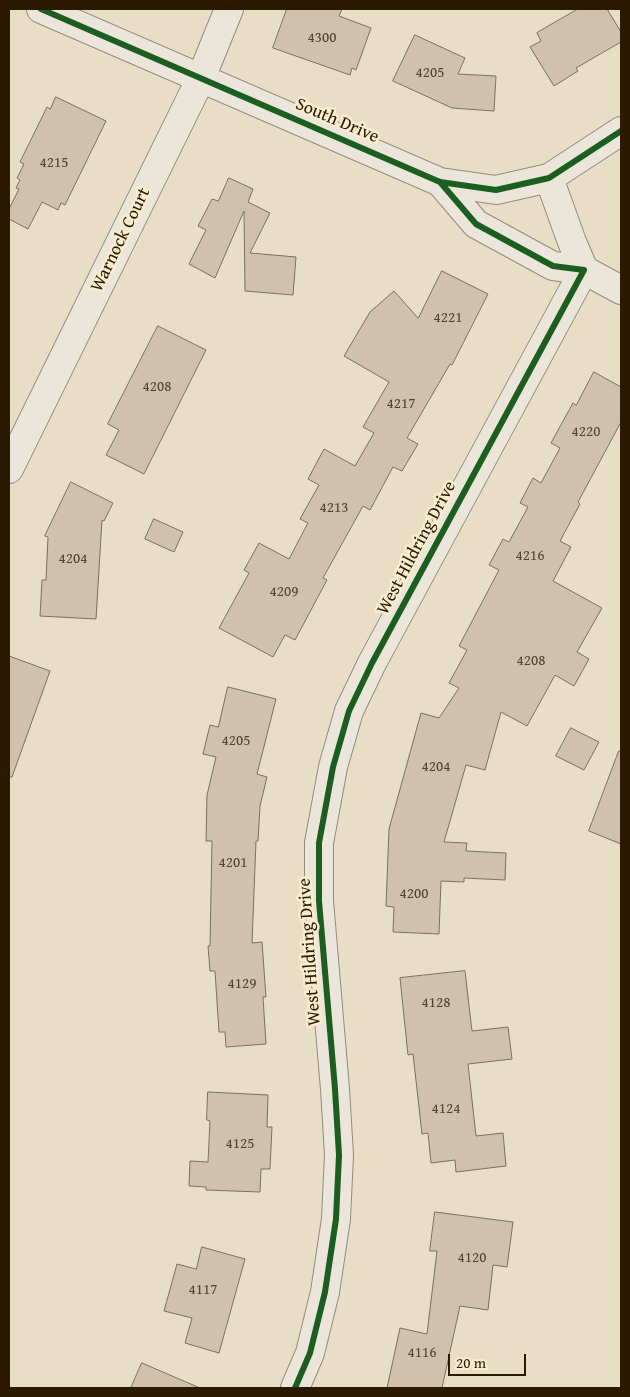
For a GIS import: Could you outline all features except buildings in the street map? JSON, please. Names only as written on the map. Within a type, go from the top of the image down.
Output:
[{"type":"street","name":"South Drive","points":[[41,9],[440,182],[496,190],[549,178],[621,131]]},
{"type":"street","name":"Warnock Court","points":[[9,469],[201,78],[229,9]]},
{"type":"street","points":[[549,178],[584,270]]},
{"type":"street","points":[[440,182],[476,224],[553,266],[584,270],[621,290]]},
{"type":"street","name":"West Hildring Drive","points":[[294,1388],[310,1353],[321,1310],[336,1219],[339,1155],[318,901],[319,843],[333,767],[350,711],[372,663],[584,270]]},
{"type":"cycle path","points":[[41,9],[440,182],[496,190],[549,178],[621,131]]},
{"type":"cycle path","points":[[295,1388],[310,1353],[325,1292],[336,1219],[339,1155],[319,901],[319,843],[333,767],[349,711],[372,663],[584,270],[553,266],[476,224],[440,182]]}]
